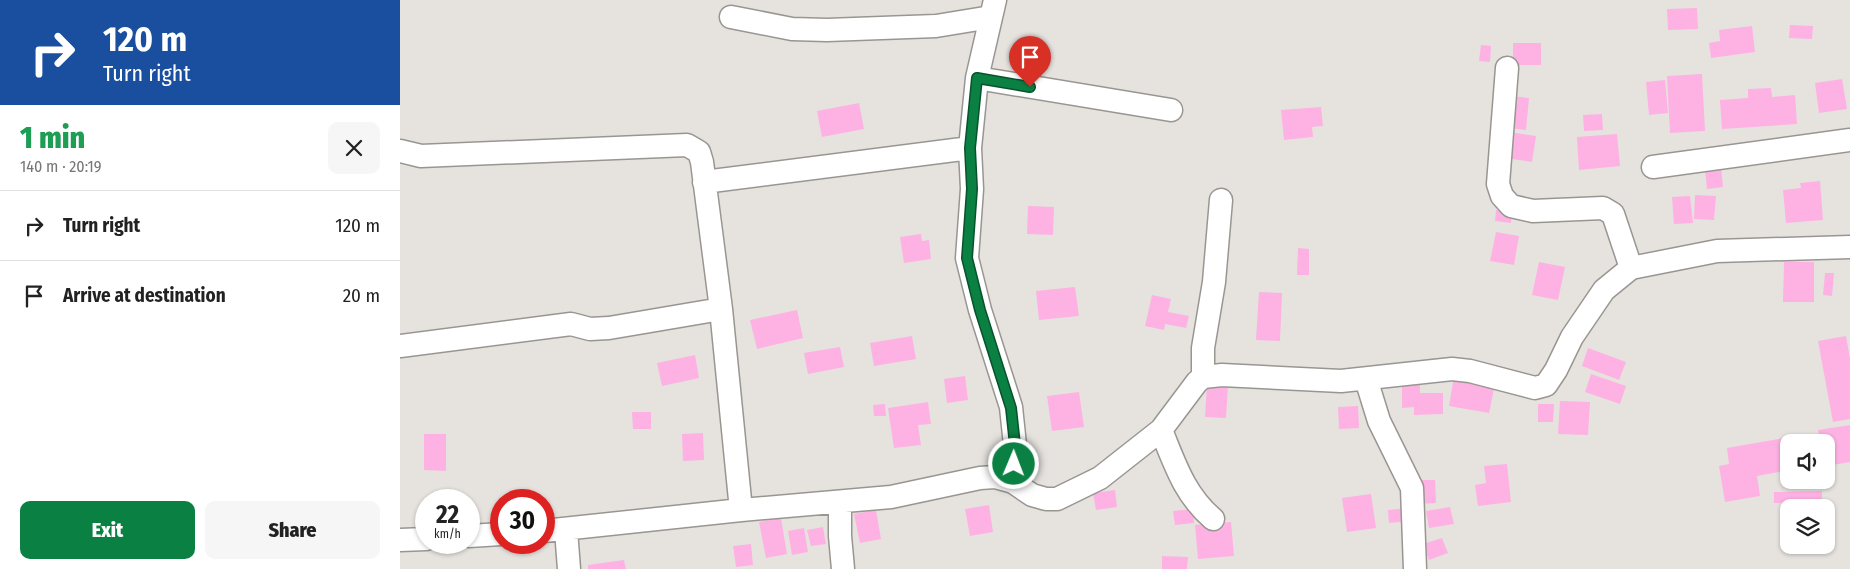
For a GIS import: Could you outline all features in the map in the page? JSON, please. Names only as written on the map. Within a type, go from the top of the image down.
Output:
[{"type":"street","points":[[731,17],[792,29],[827,30],[936,26],[993,9],[977,78],[970,148],[972,189],[967,258],[980,310],[1011,408],[1015,445],[1012,482]]},
{"type":"street","points":[[1507,68],[1498,184],[1502,196],[1511,206],[1533,211],[1603,208],[1613,214],[1631,268]]},
{"type":"street","points":[[977,78],[1171,110]]},
{"type":"street","points":[[1654,167],[1850,140]]},
{"type":"street","points":[[400,151],[421,156],[687,145],[699,152],[702,162],[721,309],[741,510]]},
{"type":"street","points":[[704,182],[970,148]]},
{"type":"street","points":[[1203,377],[1203,348],[1214,282],[1221,200]]},
{"type":"street","points":[[555,530],[741,510],[891,497],[980,478],[996,477],[1012,482],[1032,495],[1046,499],[1057,499],[1100,478],[1161,430],[1197,382],[1203,377],[1222,375],[1341,381],[1452,369],[1470,371],[1535,388],[1546,385],[1556,370],[1572,337],[1604,290],[1631,268],[1717,251],[1850,247]]},
{"type":"street","points":[[400,346],[571,324],[590,329],[609,328],[721,309]]},
{"type":"street","points":[[1366,379],[1379,421],[1412,488],[1415,569]]},
{"type":"street","points":[[1161,430],[1177,471],[1187,490],[1200,508],[1213,519]]},
{"type":"street","points":[[840,502],[840,536],[843,569]]},
{"type":"street","points":[[566,530],[569,569]]},
{"type":"street","points":[[400,540],[415,539]]},
{"type":"building","points":[[1697,8],[1698,29],[1668,30],[1667,9]]},
{"type":"building","points":[[1790,25],[1813,26],[1812,39],[1789,38]]},
{"type":"building","points":[[1752,26],[1755,52],[1711,58],[1709,43],[1720,41],[1719,30]]},
{"type":"building","points":[[1513,43],[1541,43],[1541,65],[1513,65]]},
{"type":"building","points":[[1481,45],[1491,46],[1490,62],[1479,61]]},
{"type":"building","points":[[1702,74],[1705,131],[1670,133],[1667,76]]},
{"type":"building","points":[[1842,79],[1847,109],[1819,113],[1815,83]]},
{"type":"building","points":[[1665,80],[1668,113],[1649,115],[1646,82]]},
{"type":"building","points":[[1771,88],[1772,97],[1795,95],[1797,124],[1722,129],[1720,100],[1748,98],[1748,89]]},
{"type":"building","points":[[1513,96],[1529,98],[1526,130],[1509,128]]},
{"type":"building","points":[[859,103],[864,129],[822,137],[817,111]]},
{"type":"building","points":[[1321,107],[1323,126],[1312,127],[1313,137],[1284,140],[1281,110]]},
{"type":"building","points":[[1602,114],[1603,130],[1584,131],[1583,115]]},
{"type":"building","points":[[1509,132],[1536,136],[1532,162],[1505,158]]},
{"type":"building","points":[[1617,134],[1620,166],[1579,170],[1577,137]]},
{"type":"building","points":[[1721,167],[1723,187],[1707,189],[1705,169]]},
{"type":"building","points":[[1820,181],[1823,220],[1786,223],[1783,190],[1801,188],[1800,183]]},
{"type":"building","points":[[1695,195],[1716,196],[1714,220],[1694,219]]},
{"type":"building","points":[[1690,196],[1693,223],[1674,224],[1672,197]]},
{"type":"building","points":[[1028,206],[1054,207],[1053,235],[1027,234]]},
{"type":"building","points":[[1496,210],[1512,212],[1511,223],[1495,221]]},
{"type":"building","points":[[1496,232],[1519,236],[1514,265],[1490,261]]},
{"type":"building","points":[[921,234],[922,241],[929,240],[931,259],[904,263],[900,237]]},
{"type":"building","points":[[1298,248],[1309,249],[1309,275],[1297,275]]},
{"type":"building","points":[[1539,262],[1565,267],[1558,300],[1532,295]]},
{"type":"building","points":[[1784,262],[1814,262],[1814,302],[1783,302]]},
{"type":"building","points":[[1825,273],[1834,273],[1832,296],[1823,295]]},
{"type":"building","points":[[1075,287],[1079,316],[1039,320],[1036,291]]},
{"type":"building","points":[[1259,292],[1282,293],[1280,341],[1256,340]]},
{"type":"building","points":[[1152,295],[1171,299],[1168,312],[1189,316],[1186,328],[1165,324],[1164,330],[1145,326]]},
{"type":"building","points":[[797,310],[803,338],[757,349],[750,320]]},
{"type":"building","points":[[912,336],[916,359],[874,366],[870,343]]},
{"type":"building","points":[[1846,336],[1850,359],[1850,419],[1833,422],[1818,341]]},
{"type":"building","points":[[840,347],[844,367],[808,374],[804,353]]},
{"type":"building","points":[[1588,348],[1626,362],[1619,380],[1582,366]]},
{"type":"building","points":[[695,355],[699,378],[662,386],[657,363]]},
{"type":"building","points":[[1591,374],[1626,386],[1620,404],[1585,392]]},
{"type":"building","points":[[965,376],[968,400],[947,403],[944,379]]},
{"type":"building","points":[[1454,377],[1495,384],[1489,413],[1449,406]]},
{"type":"building","points":[[1402,380],[1420,380],[1420,393],[1443,393],[1443,414],[1414,415],[1414,407],[1402,408]]},
{"type":"building","points":[[1207,383],[1228,385],[1226,418],[1205,417]]},
{"type":"building","points":[[1079,392],[1084,427],[1052,431],[1047,396]]},
{"type":"building","points":[[1560,401],[1590,402],[1588,435],[1558,434]]},
{"type":"building","points":[[928,402],[931,424],[918,425],[921,445],[894,448],[888,408]]},
{"type":"building","points":[[885,404],[886,416],[874,416],[873,405]]},
{"type":"building","points":[[1538,404],[1554,404],[1553,422],[1538,422]]},
{"type":"building","points":[[1358,406],[1359,428],[1339,429],[1338,407]]},
{"type":"building","points":[[632,412],[651,412],[651,429],[633,429]]},
{"type":"building","points":[[1850,425],[1850,462],[1835,464],[1835,434],[1819,434],[1818,430]]},
{"type":"building","points":[[703,433],[704,460],[683,461],[682,434]]},
{"type":"building","points":[[424,434],[446,434],[446,471],[424,470]]},
{"type":"building","points":[[1780,439],[1780,472],[1757,476],[1760,496],[1725,502],[1719,466],[1729,464],[1727,448]]},
{"type":"building","points":[[1507,464],[1511,502],[1478,506],[1475,485],[1486,483],[1484,466]]},
{"type":"building","points":[[1416,480],[1435,480],[1436,503],[1416,504]]},
{"type":"building","points":[[1115,490],[1117,507],[1096,510],[1093,493]]},
{"type":"building","points":[[1822,491],[1822,499],[1780,499],[1780,503],[1774,503],[1774,492]]},
{"type":"building","points":[[1371,494],[1376,528],[1347,532],[1342,498]]},
{"type":"building","points":[[989,505],[993,532],[970,536],[965,509]]},
{"type":"building","points":[[1450,507],[1454,524],[1429,528],[1426,511]]},
{"type":"building","points":[[1408,508],[1410,521],[1389,523],[1388,510]]},
{"type":"building","points":[[1193,509],[1194,523],[1175,525],[1173,511]]},
{"type":"building","points":[[876,510],[881,539],[860,543],[854,514]]},
{"type":"building","points":[[781,518],[787,554],[766,558],[759,522]]},
{"type":"building","points":[[1231,522],[1234,556],[1198,559],[1195,525]]},
{"type":"building","points":[[823,527],[826,544],[811,546],[807,530]]},
{"type":"building","points":[[804,528],[808,552],[792,555],[788,531]]},
{"type":"building","points":[[1442,538],[1448,553],[1429,560],[1423,544]]},
{"type":"building","points":[[751,544],[753,565],[736,567],[733,546]]},
{"type":"building","points":[[1162,556],[1188,557],[1187,569],[1162,569]]},
{"type":"building","points":[[624,560],[626,569],[588,569],[588,565]]},
{"type":"route","points":[[1014,464],[1015,445],[1011,408],[980,310],[967,258],[972,189],[970,148],[977,78],[1030,87]]}]
